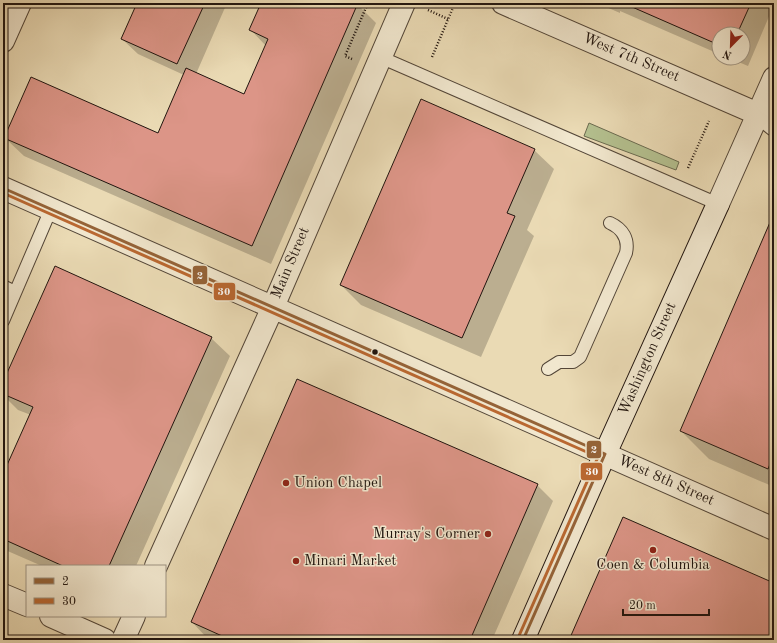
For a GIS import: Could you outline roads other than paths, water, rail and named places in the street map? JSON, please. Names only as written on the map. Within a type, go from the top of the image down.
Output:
[{"type":"street","points":[[3,41],[20,3]]},
{"type":"street","name":"Main Street","points":[[156,565],[272,307],[404,3]]},
{"type":"street","name":"West 7th Street","points":[[503,3],[719,97],[766,121]]},
{"type":"street","name":"Washington Street","points":[[523,640],[718,204],[766,121],[774,78]]},
{"type":"street","name":"West 8th Street","points":[[3,188],[774,528]]},
{"type":"street","points":[[3,595],[26,605]]},
{"type":"street","points":[[53,617],[106,640]]},
{"type":"street","points":[[123,640],[134,617]]},
{"type":"lane","points":[[380,57],[718,204]]},
{"type":"lane","points":[[3,321],[51,209]]},
{"type":"lane","points":[[548,369],[559,362],[573,362],[580,357],[626,253],[627,240],[625,234],[610,224]]},
{"type":"lane","points":[[3,286],[16,292]]},
{"type":"place","name":"Union Chapel","points":[[286,483]]},
{"type":"place","name":"Murray's Corner","points":[[488,534]]},
{"type":"place","name":"Coen & Columbia","points":[[653,550]]},
{"type":"place","name":"Minari Market","points":[[296,561]]}]
